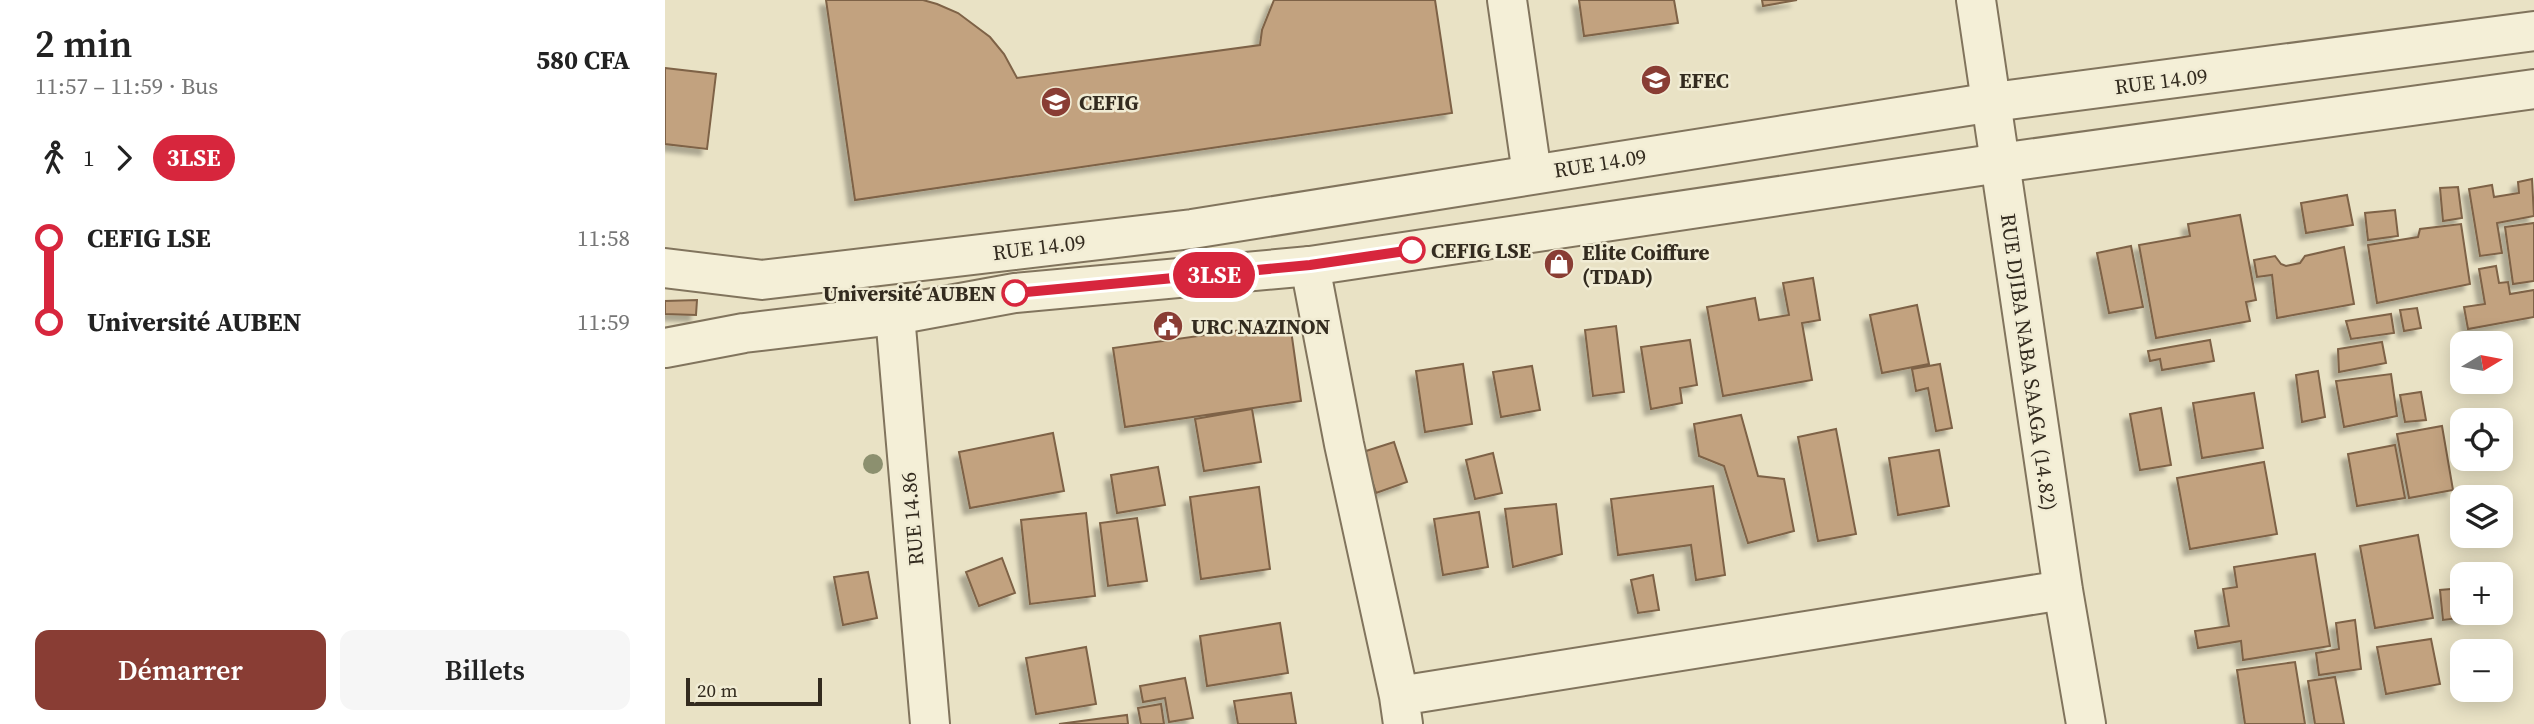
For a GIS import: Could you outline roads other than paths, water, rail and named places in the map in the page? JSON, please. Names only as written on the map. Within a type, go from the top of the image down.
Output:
[{"type":"street","points":[[1507,0],[1532,174]]},
{"type":"street","name":"RUE DJIBA NABA SAAGA (14.82)","points":[[1976,0],[2063,590],[2086,724]]},
{"type":"street","name":"RUE 14.09","points":[[665,268],[762,280],[1205,227],[1993,102],[2534,31]]},
{"type":"street","name":"RUE 14.09","points":[[665,348],[744,333],[895,314],[1015,293],[1310,265],[2000,163],[2534,89]]},
{"type":"street","points":[[1310,265],[1344,444],[1401,710],[2063,590]]},
{"type":"street","name":"RUE 14.86","points":[[895,314],[930,724]]},
{"type":"place","name":"EFEC","points":[[1656,80]]},
{"type":"place","name":"CEFIG","points":[[1056,102]]},
{"type":"place","name":"CEFIG LSE","points":[[1412,250]]},
{"type":"place","name":"Elite Coiffure (TDAD)","points":[[1559,264]]},
{"type":"place","name":"Université AUBEN","points":[[1015,293]]},
{"type":"place","name":"URC NAZINON","points":[[1168,326]]}]
